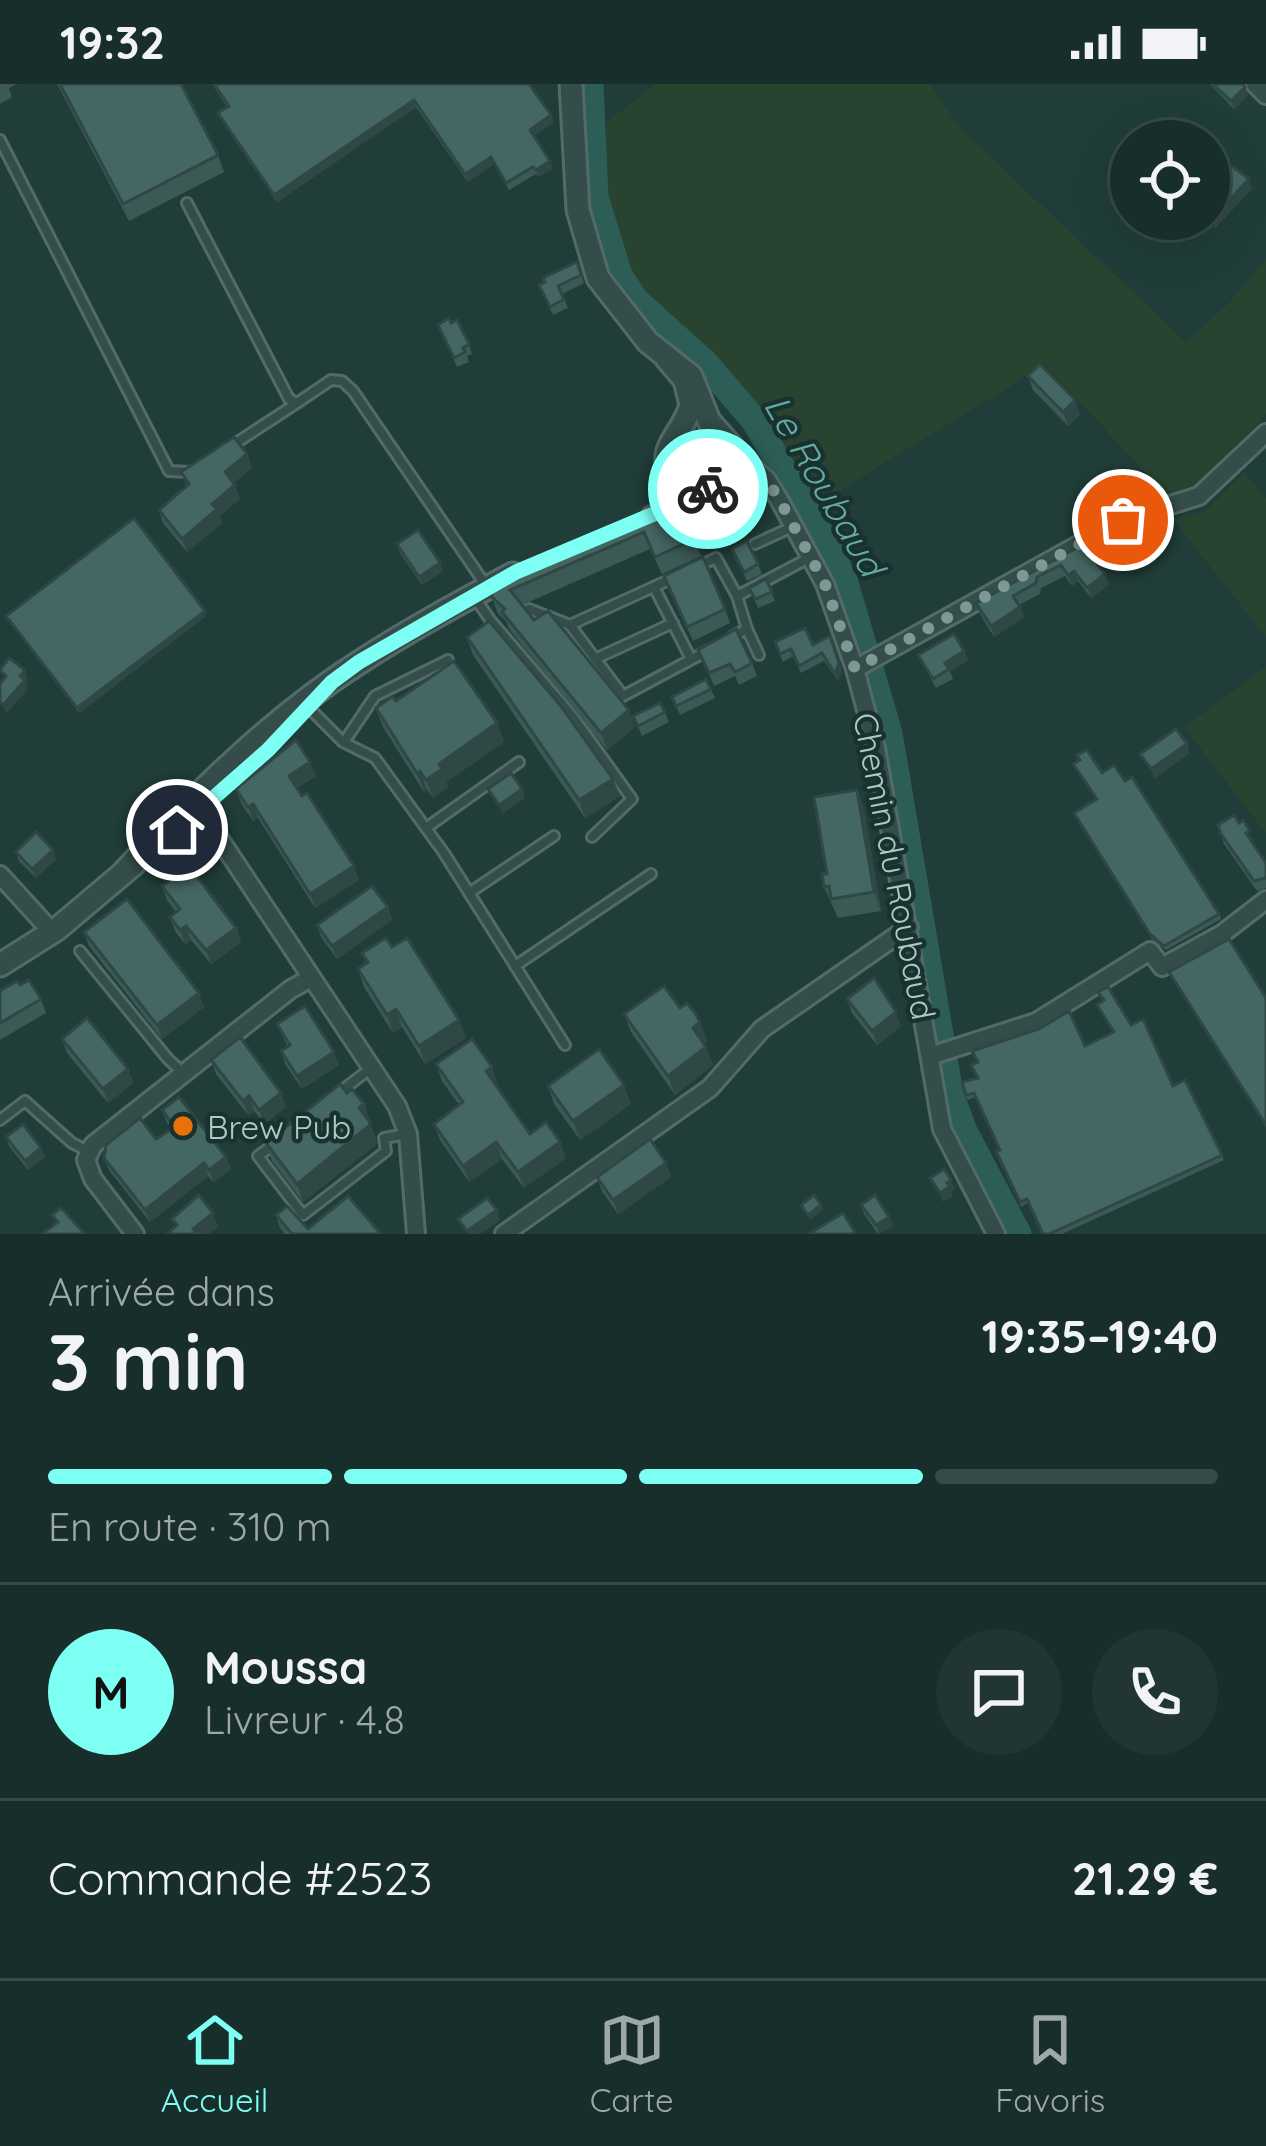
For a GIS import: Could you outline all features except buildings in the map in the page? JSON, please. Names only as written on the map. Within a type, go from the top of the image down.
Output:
[{"type":"street","points":[[571,84],[578,210],[598,278],[689,390],[689,412],[668,449],[672,474],[663,505],[638,522],[681,506],[697,490],[721,483],[754,481],[780,501]]},
{"type":"street","points":[[1255,84],[1266,95]]},
{"type":"street","points":[[667,359],[691,376],[705,414],[733,450],[732,467],[721,483]]},
{"type":"street","points":[[679,431],[698,424],[716,428]]},
{"type":"street","points":[[858,667],[1123,520],[1199,496],[1266,433]]},
{"type":"street","name":"Chemin du Roubaud","points":[[733,450],[767,480],[780,501],[825,584],[858,667],[909,926],[942,1129],[996,1234]]},
{"type":"street","points":[[672,474],[684,486],[697,490]]},
{"type":"street","points":[[198,804],[279,722],[332,682],[530,566]]},
{"type":"street","points":[[0,965],[52,932],[125,871],[309,708],[332,682]]},
{"type":"street","points":[[198,804],[397,1106],[408,1134],[416,1234]]},
{"type":"street","points":[[0,875],[52,932]]},
{"type":"street","points":[[931,1056],[1036,1022],[1150,951],[1162,967],[1222,934],[1266,900]]},
{"type":"street","points":[[504,1234],[710,1088],[762,1029],[909,926]]},
{"type":"street","points":[[135,1234],[93,1179],[86,1160],[89,1152],[182,1072],[291,988],[311,978]]},
{"type":"lane","points":[[0,140],[169,471],[187,474],[205,463]]},
{"type":"lane","points":[[187,203],[290,399],[297,404]]},
{"type":"lane","points":[[224,451],[331,380],[342,381],[353,391],[481,592],[491,621],[573,717],[632,800],[592,837]]},
{"type":"lane","points":[[755,544],[794,526]]},
{"type":"lane","points":[[737,596],[811,557]]},
{"type":"lane","points":[[570,625],[716,558],[737,596],[759,655]]},
{"type":"lane","points":[[654,587],[691,659]]},
{"type":"lane","points":[[530,609],[570,625],[622,696],[747,629]]},
{"type":"lane","points":[[596,659],[673,623]]},
{"type":"lane","points":[[343,742],[375,696],[448,660]]},
{"type":"lane","points":[[309,708],[343,742],[376,758],[565,1045]]},
{"type":"lane","points":[[426,829],[519,762]]},
{"type":"lane","points":[[469,893],[554,836]]},
{"type":"lane","points":[[515,966],[651,874]]},
{"type":"lane","points":[[80,951],[182,1072]]},
{"type":"lane","points":[[323,1105],[372,1067]]},
{"type":"lane","points":[[0,1120],[25,1101],[89,1152]]},
{"type":"lane","points":[[274,1143],[258,1156],[303,1215],[386,1151],[384,1138],[408,1134]]},
{"type":"green space","points":[[656,84],[930,84],[960,128],[1186,342],[1230,302],[1266,259],[1266,414],[1196,487],[1166,495],[1043,362],[817,504],[756,408],[644,301],[627,273],[603,195],[607,122]]},
{"type":"green space","points":[[1244,473],[1266,498],[1266,637],[1172,518],[1202,514]]},
{"type":"green space","points":[[1266,667],[1266,833],[1184,727]]},
{"type":"waterway","name":"Le Roubaud","points":[[590,84],[595,197],[619,275],[635,300],[705,363],[754,420],[845,583],[889,733],[950,1094],[1018,1234]]},
{"type":"way so far","points":[[708,489],[728,476],[733,450],[767,480],[825,584],[855,669],[1123,520]]},
{"type":"place","name":"Brew Pub","points":[[183,1126]]},
{"type":"route","points":[[177,830],[268,750],[332,682],[359,662],[516,572],[656,513],[668,495],[672,474],[693,490],[708,489]]}]
